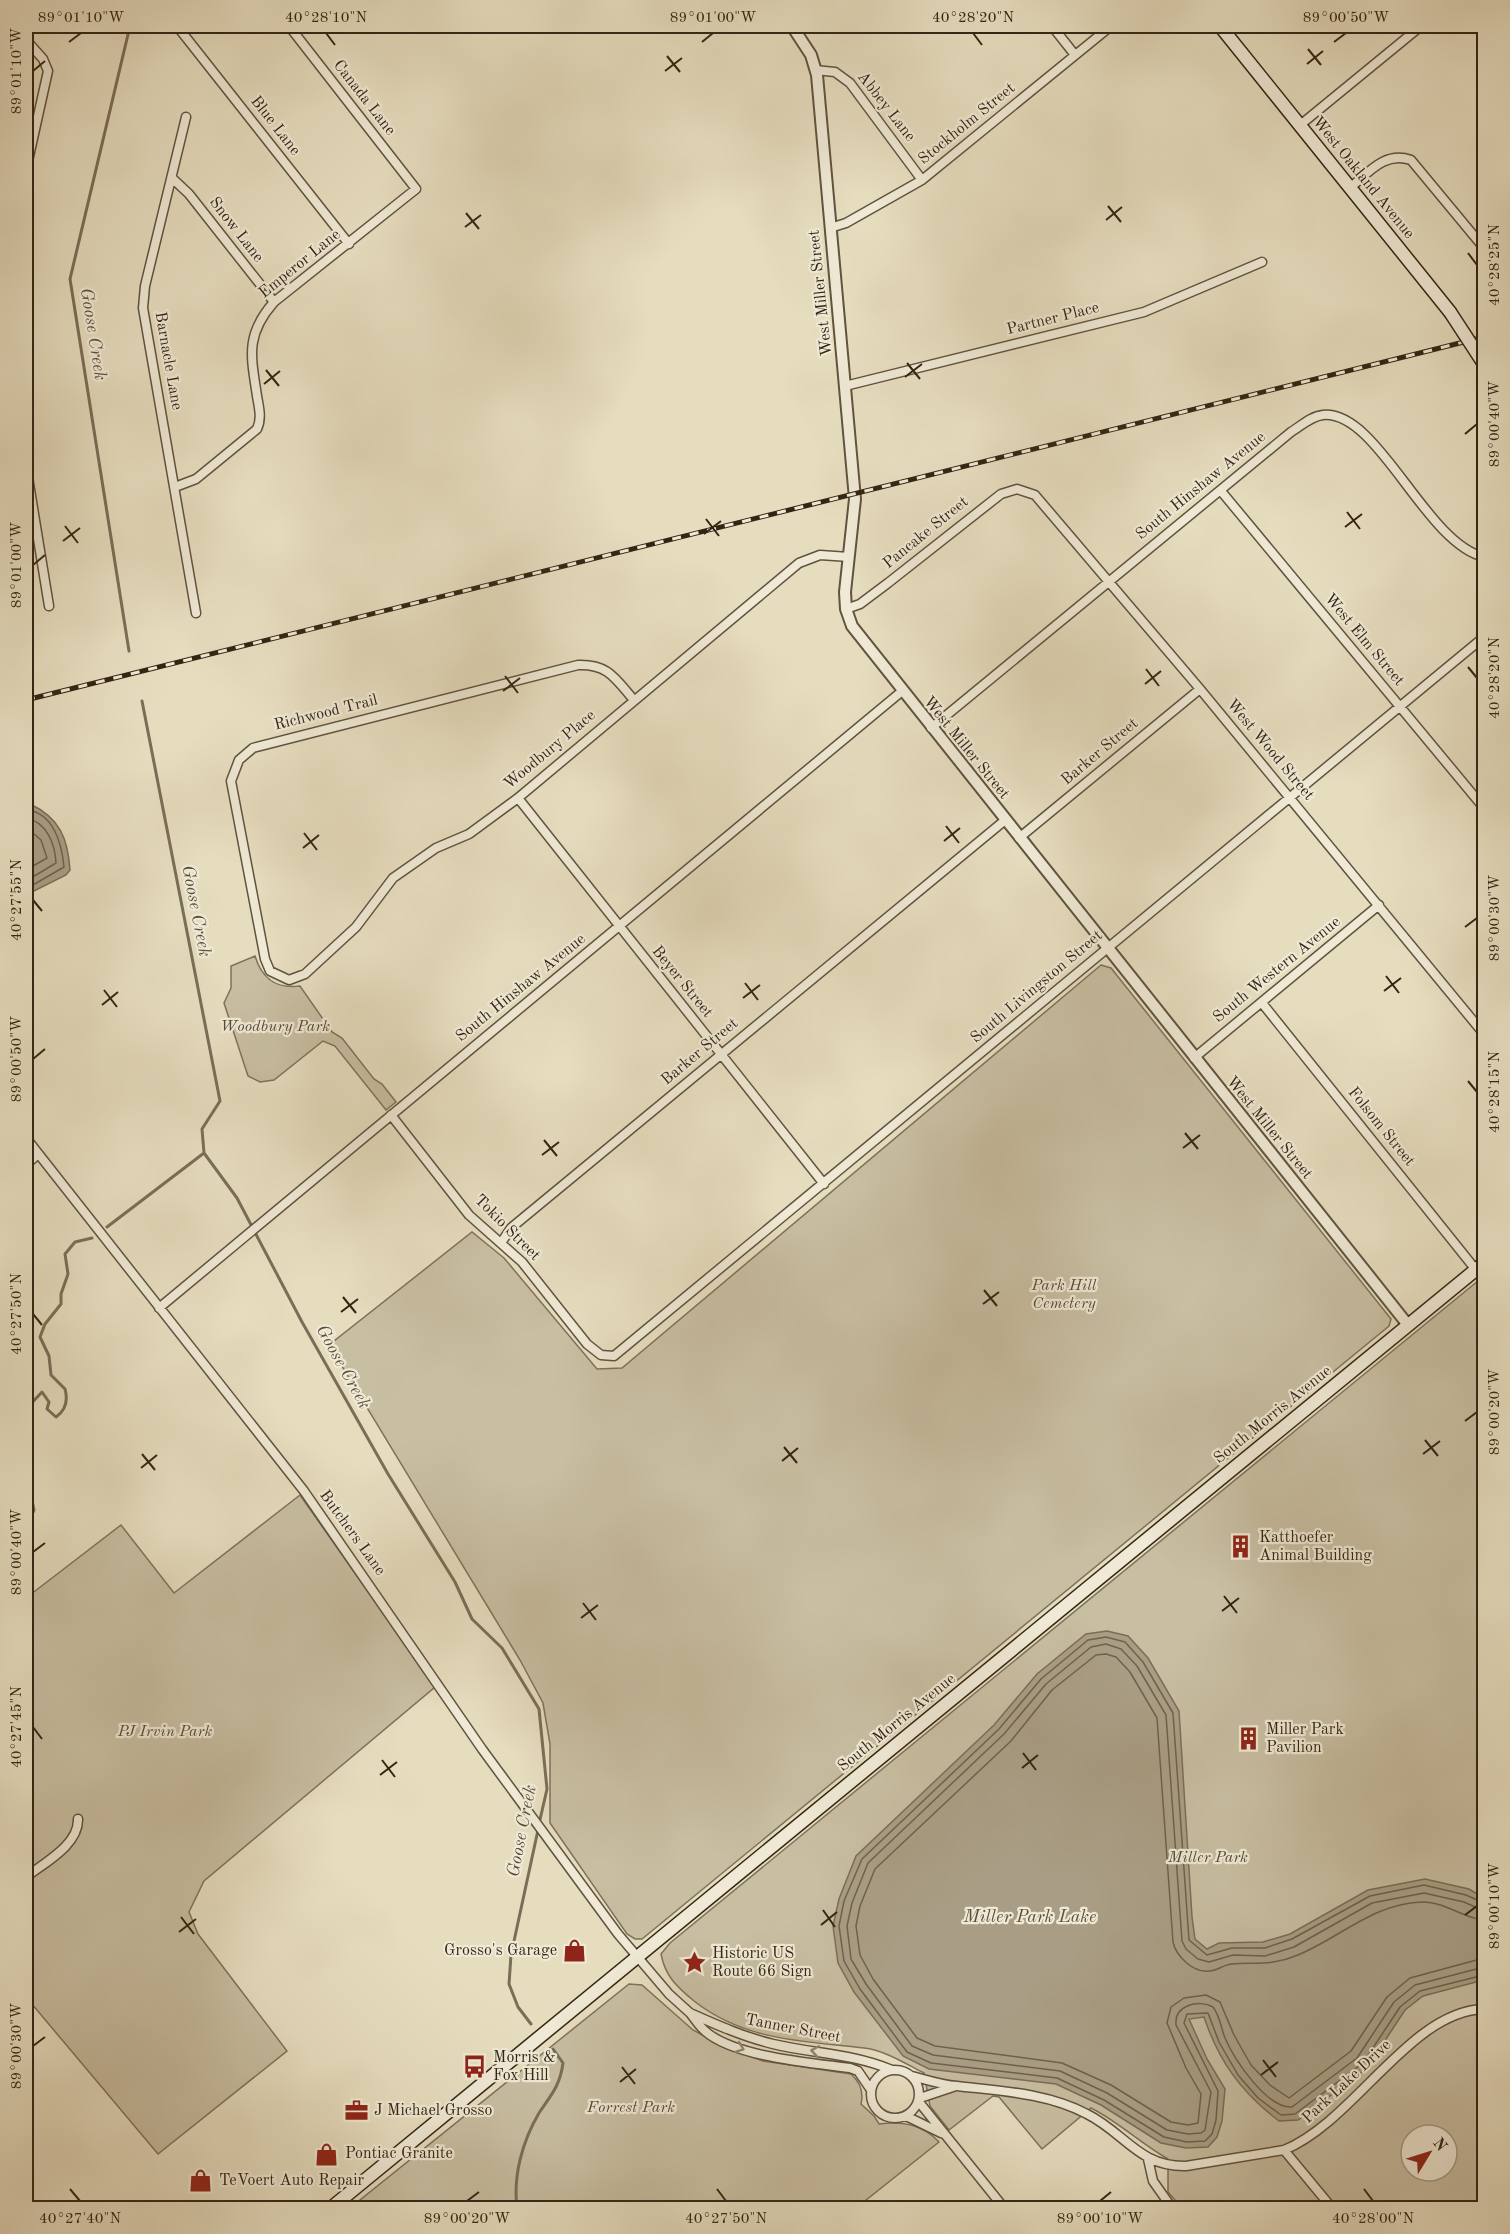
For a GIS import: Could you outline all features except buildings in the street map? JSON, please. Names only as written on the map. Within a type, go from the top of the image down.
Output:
[{"type":"main road","name":"West Oakland Avenue","points":[[1220,26],[1450,312],[1485,347]]},
{"type":"main road","points":[[1450,312],[1485,364]]},
{"type":"main road","name":"South Morris Avenue","points":[[331,2208],[1480,1267]]},
{"type":"street","points":[[26,31],[32,26]]},
{"type":"street","name":"Blue Lane","points":[[177,26],[349,244]]},
{"type":"street","name":"Canada Lane","points":[[289,26],[416,189]]},
{"type":"street","name":"West Miller Street","points":[[792,26],[811,55],[815,70],[855,500],[846,609],[856,633],[1408,1325]]},
{"type":"street","points":[[1052,26],[1076,55]]},
{"type":"street","name":"Stockholm Street","points":[[830,228],[873,209],[922,180],[1111,26]]},
{"type":"street","points":[[1299,126],[1421,26]]},
{"type":"street","points":[[26,40],[43,59],[48,71],[26,170]]},
{"type":"street","name":"Abbey Lane","points":[[815,70],[835,72],[850,83],[922,180]]},
{"type":"street","name":"Barnacle Lane","points":[[186,117],[145,286],[143,308],[196,613]]},
{"type":"street","points":[[1350,188],[1386,159],[1402,157],[1411,160],[1485,248]]},
{"type":"street","name":"Snow Lane","points":[[172,178],[189,194],[274,303]]},
{"type":"street","name":"Emperor Lane","points":[[175,487],[196,479],[256,429],[260,418],[251,361],[251,340],[261,317],[274,303],[416,189]]},
{"type":"street","name":"Partner Place","points":[[846,386],[1144,312],[1262,262]]},
{"type":"street","name":"South Hinshaw Avenue","points":[[931,728],[1109,580],[1308,420],[1324,415],[1338,416],[1361,430],[1449,536],[1474,555],[1485,557]]},
{"type":"street","points":[[26,465],[50,606]]},
{"type":"street","name":"Pancake Street","points":[[846,609],[860,604],[1001,494],[1017,489],[1028,491]]},
{"type":"street","name":"West Wood Street","points":[[1028,491],[1044,503],[1109,580],[1485,1034]]},
{"type":"street","name":"West Elm Street","points":[[1221,491],[1485,808]]},
{"type":"street","name":"Woodbury Place","points":[[279,977],[289,980],[305,974],[356,927],[393,878],[436,848],[469,834],[518,798],[633,699],[799,563],[820,555],[849,557]]},
{"type":"street","name":"South Livingston Street","points":[[607,1358],[621,1352],[1485,637]]},
{"type":"street","name":"Richwood Trail","points":[[279,977],[270,971],[265,959],[231,782],[239,760],[253,748],[578,664],[591,664],[606,669],[633,699]]},
{"type":"street","name":"Barker Street","points":[[1019,838],[1200,689]]},
{"type":"street","name":"South Hinshaw Avenue","points":[[159,1308],[901,692]]},
{"type":"street","name":"Beyer Street","points":[[518,798],[824,1184]]},
{"type":"street","name":"Barker Street","points":[[501,1243],[511,1228],[1005,820]]},
{"type":"street","name":"South Western Avenue","points":[[1194,1058],[1379,905]]},
{"type":"street","name":"Folsom Street","points":[[1262,1003],[1480,1267]]},
{"type":"street","name":"Tokio Street","points":[[391,1115],[470,1215],[522,1262],[586,1344],[607,1358]]},
{"type":"street","name":"Butchers Lane","points":[[26,1138],[304,1491],[533,1820],[637,1958]]},
{"type":"street","points":[[26,1165],[38,1154]]},
{"type":"street","points":[[26,1877],[73,1839],[78,1827],[78,1819]]},
{"type":"street","name":"Tanner Street","points":[[637,1958],[706,2032],[741,2049],[773,2058],[850,2068],[858,2071],[871,2090]]},
{"type":"street","name":"Park Lake Drive","points":[[912,2076],[956,2086],[983,2087],[1068,2106],[1099,2121],[1149,2159],[1159,2164],[1186,2166],[1284,2150],[1308,2139],[1333,2120],[1420,2035],[1460,2015],[1485,2009]]},
{"type":"street","name":"Tanner Street","points":[[690,2013],[732,2032],[753,2038],[864,2058],[892,2070]]},
{"type":"street","points":[[906,2116],[919,2100],[919,2086],[912,2076],[892,2070],[878,2077],[871,2090],[873,2103],[878,2112],[890,2118],[906,2116],[942,2133]]},
{"type":"street","name":"Park Lake Drive","points":[[919,2100],[956,2086]]},
{"type":"street","points":[[919,2100],[942,2133],[1004,2208]]},
{"type":"street","points":[[1284,2150],[1332,2208]]},
{"type":"street","points":[[1149,2159],[1153,2181],[1173,2208]]},
{"type":"green space","name":"Woodbury Park","points":[[255,956],[262,971],[271,981],[284,986],[300,986],[332,1032],[342,1038],[374,1079],[382,1084],[396,1102],[386,1110],[335,1046],[323,1041],[274,1080],[260,1082],[248,1076],[224,1003],[231,988],[231,966]]},
{"type":"green space","name":"Park Hill Cemetery","points":[[1101,965],[1111,968],[1391,1319],[1389,1326],[642,1939],[635,1939],[627,1934],[550,1823],[550,1744],[543,1703],[520,1660],[329,1345],[472,1232],[504,1258],[597,1369],[622,1368]]},
{"type":"green space","name":"Miller Park","points":[[1484,1276],[1484,2208],[1182,2208],[1168,2192],[1168,2159],[1091,2108],[1042,2149],[999,2097],[993,2096],[949,2130],[930,2106],[924,2073],[872,2049],[797,2041],[754,2032],[734,2024],[713,2014],[677,1986],[665,1969],[661,1954],[670,1943]]},
{"type":"green space","name":"PJ Irvin Park","points":[[300,1495],[435,1687],[204,1881],[189,1912],[198,1934],[287,2051],[158,2154],[26,1997],[26,1598],[121,1525],[174,1593]]},
{"type":"green space","name":"Forrest Park","points":[[629,1984],[642,1985],[693,2030],[727,2048],[763,2061],[851,2074],[861,2088],[861,2104],[879,2124],[911,2125],[926,2131],[939,2142],[856,2208],[350,2208]]},
{"type":"water","points":[[30,804],[49,816],[60,831],[67,849],[70,870],[66,875],[26,895],[26,805]]},
{"type":"water","name":"Miller Park Lake","points":[[1107,1631],[1128,1636],[1148,1658],[1179,1711],[1192,1917],[1195,1939],[1207,1949],[1219,1943],[1263,1942],[1290,1934],[1368,1890],[1425,1879],[1469,1889],[1484,1898],[1484,1980],[1423,1996],[1405,2010],[1367,2068],[1298,2120],[1279,2121],[1254,2099],[1243,2088],[1225,2062],[1204,2017],[1189,2019],[1207,2059],[1225,2089],[1222,2121],[1217,2137],[1208,2147],[1186,2148],[1161,2143],[1101,2105],[1056,2084],[929,2069],[903,2056],[854,1992],[838,1963],[833,1926],[839,1899],[856,1856],[994,1725],[1037,1674],[1086,1634]]},
{"type":"waterway","name":"Goose Creek","points":[[129,651],[70,279],[130,26]]},
{"type":"waterway","name":"Goose Creek","points":[[142,701],[220,1101],[202,1129],[204,1153],[237,1198],[302,1322],[388,1474],[455,1582],[472,1619],[502,1648],[539,1709],[547,1789],[539,1824]]},
{"type":"waterway","points":[[107,1227],[204,1153]]},
{"type":"waterway","points":[[26,1409],[42,1392],[49,1402],[47,1409],[56,1417],[65,1404],[65,1389],[51,1375],[49,1356],[40,1337],[45,1324],[61,1304],[61,1294],[68,1274],[65,1254],[75,1242],[92,1238]]},
{"type":"waterway","points":[[26,1470],[34,1510],[26,1529]]},
{"type":"waterway","points":[[26,1552],[30,1556],[26,1569],[30,1581]]},
{"type":"waterway","name":"Goose Creek","points":[[531,2024],[518,2007],[509,1984],[511,1955],[538,1830]]},
{"type":"waterway","name":"Goose Creek","points":[[517,2208],[516,2184],[520,2159],[533,2124],[551,2095],[562,2071],[563,2063],[553,2049]]},
{"type":"railway","points":[[26,700],[1484,337]]},
{"type":"place","name":"Katthoefer Animal Building","points":[[1241,1547]]},
{"type":"place","name":"Miller Park Pavilion","points":[[1248,1739]]},
{"type":"place","name":"Grosso's Garage","points":[[575,1951]]},
{"type":"place","name":"Historic US Route 66 Sign","points":[[694,1963]]},
{"type":"place","name":"Morris & Fox Hill","points":[[475,2067]]},
{"type":"place","name":"J Michael Grosso","points":[[356,2111]]},
{"type":"place","name":"Pontiac Granite","points":[[327,2154]]},
{"type":"place","name":"TeVoert Auto Repair","points":[[201,2181]]}]
